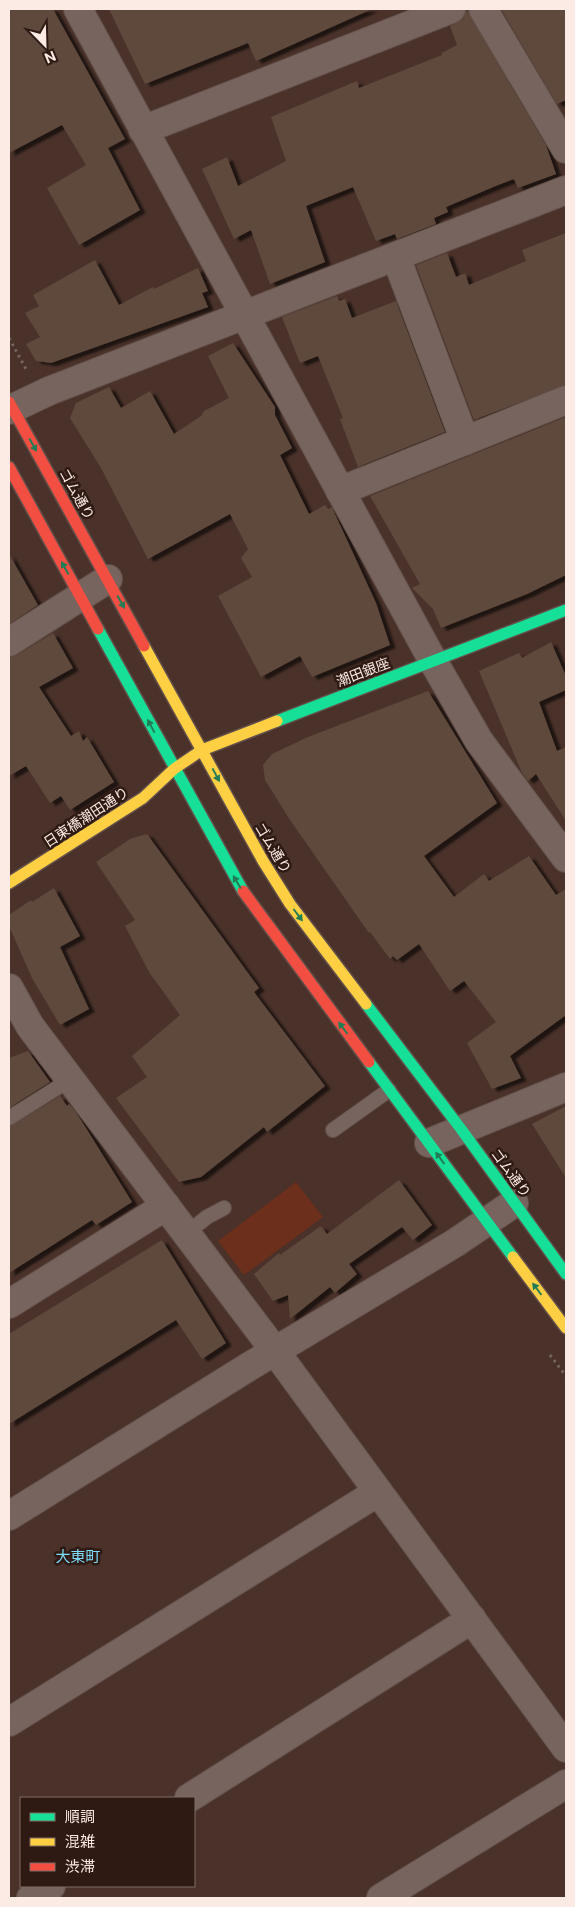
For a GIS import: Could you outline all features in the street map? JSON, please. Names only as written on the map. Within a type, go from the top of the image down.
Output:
[{"type":"street","points":[[78,9],[433,661],[479,741],[566,858]]},
{"type":"street","points":[[143,130],[451,9]]},
{"type":"street","points":[[483,9],[566,149]]},
{"type":"street","points":[[10,407],[566,190]]},
{"type":"street","points":[[396,257],[465,441]]},
{"type":"street","points":[[340,491],[566,400]]},
{"type":"street","name":"ゴム通り","points":[[10,407],[108,579],[263,862],[290,904],[461,1129],[566,1274]]},
{"type":"street","points":[[9,467],[238,884],[566,1328]]},
{"type":"street","points":[[9,642],[108,579]]},
{"type":"street","name":"潮田銀座","points":[[174,769],[202,750],[566,610]]},
{"type":"street","name":"日東橋潮田通り","points":[[9,883],[143,798],[174,769]]},
{"type":"street","points":[[9,988],[30,1026],[275,1351],[566,1748]]},
{"type":"street","points":[[429,1142],[566,1088]]},
{"type":"street","points":[[9,1516],[275,1351],[455,1243],[486,1220],[514,1203]]},
{"type":"street","points":[[9,1304],[166,1206]]},
{"type":"street","points":[[9,1722],[378,1492]]},
{"type":"street","points":[[191,1797],[472,1620]]},
{"type":"street","points":[[381,1898],[566,1784]]},
{"type":"street","points":[[31,1898],[48,1887]]},
{"type":"lane","points":[[9,1118],[71,1079]]},
{"type":"lane","points":[[333,1130],[389,1090]]},
{"type":"lane","points":[[187,1234],[207,1217],[224,1208]]},
{"type":"path","points":[[9,338],[28,372]]},
{"type":"shaded area","points":[[296,1182],[323,1217],[244,1275],[218,1241]]},
{"type":"building","points":[[9,9],[53,9],[125,139],[108,148],[140,210],[79,245],[47,188],[86,165],[62,125],[9,153]]},
{"type":"building","points":[[109,9],[372,9],[256,61],[248,43],[145,84]]},
{"type":"building","points":[[466,9],[546,145],[556,174],[518,188],[514,179],[446,207],[448,212],[434,218],[436,224],[397,239],[395,234],[376,241],[353,187],[306,206],[325,262],[270,284],[251,230],[234,239],[202,169],[227,157],[238,186],[286,161],[271,117],[357,81],[359,88],[442,55],[442,53],[457,45],[450,26],[463,19]]},
{"type":"building","points":[[501,9],[566,9],[566,100],[557,104]]},
{"type":"building","points":[[566,233],[566,385],[474,420],[416,265],[447,253],[456,277],[465,273],[469,285],[526,261],[522,250]]},
{"type":"building","points":[[95,260],[119,305],[153,287],[154,289],[198,268],[208,291],[202,293],[208,307],[51,363],[36,361],[26,344],[40,337],[25,313],[39,306],[33,295]]},
{"type":"building","points":[[337,296],[339,301],[345,299],[352,318],[396,301],[445,432],[358,467],[340,419],[343,418],[318,356],[300,363],[282,317]]},
{"type":"building","points":[[233,343],[275,407],[275,415],[292,448],[280,455],[309,514],[325,505],[328,509],[332,507],[376,603],[390,645],[312,677],[300,656],[261,677],[218,596],[252,577],[241,558],[248,549],[230,514],[148,559],[101,468],[70,418],[76,403],[109,387],[121,408],[150,391],[174,434],[201,416],[204,411],[229,398],[208,356]]},
{"type":"building","points":[[566,417],[566,575],[527,594],[441,628],[433,609],[412,588],[420,584],[370,496]]},
{"type":"building","points":[[9,554],[38,605],[9,624]]},
{"type":"building","points":[[53,633],[73,668],[39,687],[71,736],[79,731],[83,741],[87,737],[114,782],[70,810],[61,796],[50,803],[26,766],[9,776],[9,657],[17,655]]},
{"type":"building","points":[[551,642],[566,676],[566,690],[539,702],[557,751],[566,747],[566,821],[536,774],[528,781],[522,773],[479,671],[519,653],[522,658]]},
{"type":"building","points":[[428,691],[497,803],[424,856],[454,897],[484,874],[489,881],[529,856],[556,895],[566,889],[566,1015],[510,1056],[521,1078],[492,1089],[467,1043],[496,1022],[464,981],[450,991],[419,944],[397,960],[393,956],[390,959],[369,933],[290,820],[265,780],[263,765],[272,754],[308,737]]},
{"type":"building","points":[[147,834],[259,988],[254,992],[325,1086],[267,1132],[264,1127],[201,1177],[179,1182],[116,1098],[147,1077],[132,1056],[180,1015],[149,972],[125,926],[135,920],[96,862],[130,839]]},
{"type":"building","points":[[54,888],[80,936],[60,947],[89,1009],[60,1025],[32,978],[9,926],[9,915],[31,900],[32,902]]},
{"type":"building","points":[[28,1051],[50,1082],[9,1108],[9,1058]]},
{"type":"building","points":[[60,1096],[67,1106],[69,1104],[76,1112],[132,1202],[96,1225],[92,1220],[9,1273],[9,1127]]},
{"type":"building","points":[[566,1106],[566,1178],[532,1124]]},
{"type":"building","points":[[399,1180],[432,1225],[413,1240],[402,1227],[349,1264],[357,1274],[335,1293],[330,1287],[290,1319],[288,1295],[273,1301],[254,1274],[279,1253],[280,1255],[321,1226],[327,1234]]},
{"type":"building","points":[[162,1240],[226,1343],[202,1359],[176,1320],[9,1424],[9,1334]]},
{"type":"traffic: fast","points":[[277,721],[566,610]]},
{"type":"traffic: fast","points":[[98,629],[243,891]]},
{"type":"traffic: fast","points":[[366,1004],[461,1129],[566,1274]]},
{"type":"traffic: fast","points":[[369,1062],[513,1257]]},
{"type":"traffic: slow","points":[[144,646],[263,861],[290,904],[366,1004]]},
{"type":"traffic: slow","points":[[9,883],[143,798],[174,769],[202,750],[277,721]]},
{"type":"traffic: slow","points":[[513,1257],[566,1328]]},
{"type":"traffic: jam","points":[[9,402],[144,646]]},
{"type":"traffic: jam","points":[[9,467],[98,629]]},
{"type":"traffic: jam","points":[[243,891],[369,1062]]},
{"type":"district","name":"大東町","points":[[78,1556]]}]
